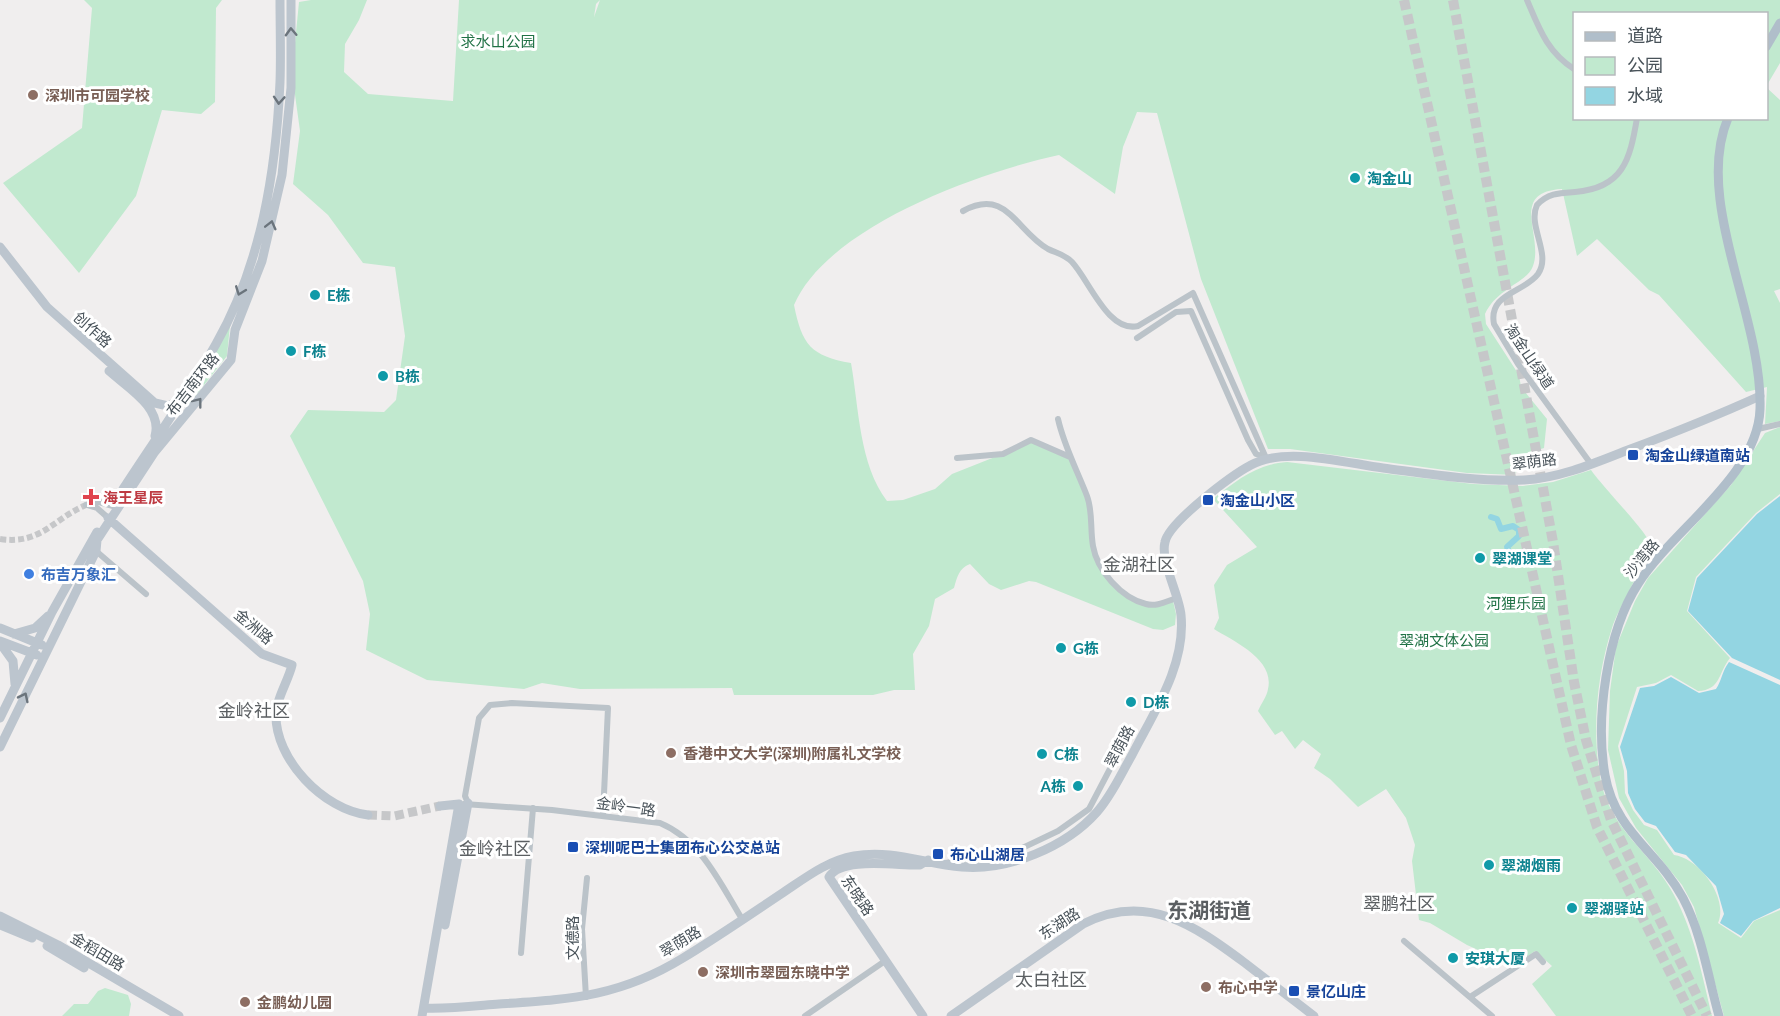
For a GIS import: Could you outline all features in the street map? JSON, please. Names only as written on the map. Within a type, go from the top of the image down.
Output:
[{"type":"main road","points":[[1768,45],[1780,23]]},
{"type":"main road","name":"沙湾路","points":[[1719,1016],[1696,932],[1683,898],[1665,871],[1626,828],[1611,796],[1604,762],[1604,694],[1612,643],[1639,582],[1727,480],[1758,429],[1760,396],[1756,354],[1718,188],[1719,146],[1727,120]]},
{"type":"street","name":"布吉南环路","points":[[0,718],[52,612],[108,518],[154,453],[231,360],[235,330],[262,261],[282,175],[291,88],[291,0]]},
{"type":"street","points":[[1527,0],[1546,44],[1557,56],[1573,68]]},
{"type":"street","name":"布吉南环路","points":[[0,747],[96,551],[97,540],[113,506],[217,343],[235,305],[260,231],[272,170],[279,109],[280,5]]},
{"type":"street","points":[[280,5],[291,10]]},
{"type":"street","name":"淘金山绿道","points":[[1591,464],[1518,364],[1494,324],[1492,316],[1504,297],[1532,280],[1540,269],[1541,253],[1534,217],[1537,205],[1550,195],[1593,189],[1614,180],[1627,158],[1636,120]]},
{"type":"street","points":[[963,212],[977,204],[988,203],[1010,214],[1047,249],[1061,253],[1071,261],[1093,295],[1122,325],[1138,326],[1193,293],[1266,458]]},
{"type":"street","name":"创作路","points":[[0,247],[23,279],[65,328],[155,403],[168,406],[182,399]]},
{"type":"street","name":"创作路","points":[[0,256],[26,291],[152,412],[157,421],[155,438]]},
{"type":"street","points":[[1137,338],[1176,312],[1191,311],[1248,440],[1256,454],[1266,458]]},
{"type":"street","name":"翠荫路","points":[[426,1012],[586,997],[618,989],[658,972],[818,870],[842,859],[888,854],[941,864],[987,867],[1027,856],[1064,838],[1098,811],[1120,777],[1170,679],[1180,644],[1181,612],[1165,552],[1166,537],[1208,495],[1235,475],[1266,458],[1299,456],[1489,480],[1545,477],[1591,464],[1689,427],[1760,396]]},
{"type":"street","points":[[1058,419],[1070,457],[1090,505],[1093,546],[1101,568],[1116,586],[1146,604],[1157,604],[1177,598]]},
{"type":"street","points":[[1758,429],[1780,423]]},
{"type":"street","points":[[957,458],[1003,454],[1031,440],[1070,457]]},
{"type":"street","points":[[108,518],[97,508],[86,506],[99,502],[113,506]]},
{"type":"street","name":"金洲路","points":[[108,518],[262,654],[292,665],[275,710],[278,729],[288,756],[303,778],[338,805],[356,814],[368,815]]},
{"type":"street","points":[[96,551],[146,594]]},
{"type":"street","points":[[14,634],[34,628],[52,612]]},
{"type":"street","points":[[0,628],[48,647]]},
{"type":"street","points":[[0,642],[43,658]]},
{"type":"street","points":[[0,642],[13,661],[15,688]]},
{"type":"street","points":[[426,1012],[478,718],[490,705],[512,703],[608,708],[603,815]]},
{"type":"street","points":[[941,864],[1002,855],[1025,848],[1058,831],[1089,809],[1112,765]]},
{"type":"street","points":[[440,806],[464,801]]},
{"type":"street","name":"金岭一路","points":[[464,801],[660,823],[685,837],[708,863],[742,919]]},
{"type":"street","points":[[521,953],[533,808]]},
{"type":"street","name":"东晓路","points":[[923,1016],[829,876],[833,872],[854,865],[920,865],[928,860]]},
{"type":"street","name":"文德路","points":[[586,997],[582,929],[587,878]]},
{"type":"street","name":"东湖路","points":[[951,1016],[1083,924],[1107,915],[1139,911],[1169,916],[1201,930],[1314,1016]]},
{"type":"street","name":"金稻田路","points":[[0,916],[50,940],[179,1016]]},
{"type":"street","name":"金稻田路","points":[[0,925],[46,945],[166,1016]]},
{"type":"street","points":[[1404,941],[1492,1016]]},
{"type":"street","points":[[1470,997],[1536,954],[1543,962]]},
{"type":"street","points":[[805,1016],[885,961]]},
{"type":"green space","points":[[84,0],[222,0],[216,8],[215,102],[201,114],[162,110],[136,196],[79,273],[3,183],[82,128],[92,8]]},
{"type":"green space","name":"求水山公园","points":[[367,0],[345,44],[344,72],[368,94],[453,101],[459,0],[600,0],[1780,0],[1780,63],[1768,83],[1768,12],[1573,12],[1573,120],[1768,120],[1768,89],[1780,100],[1780,289],[1774,291],[1780,303],[1780,421],[1765,424],[1767,387],[1746,392],[1659,295],[1649,290],[1597,239],[1577,256],[1562,189],[1546,192],[1536,198],[1531,217],[1535,242],[1533,266],[1525,277],[1490,305],[1485,314],[1486,324],[1519,375],[1521,387],[1547,419],[1544,448],[1518,456],[1515,475],[1467,473],[1290,449],[1268,449],[1201,279],[1157,113],[1137,112],[1123,147],[1115,194],[1059,155],[989,174],[949,189],[872,227],[839,251],[812,277],[794,305],[801,330],[810,346],[826,357],[851,363],[865,453],[878,486],[887,501],[903,500],[935,489],[952,474],[1010,451],[1027,440],[1070,457],[1087,496],[1096,558],[1116,586],[1146,604],[1173,601],[1176,614],[1175,625],[1163,630],[1153,629],[1036,582],[1029,581],[1001,590],[989,584],[970,564],[961,570],[954,588],[935,599],[929,626],[913,654],[915,690],[894,690],[873,695],[734,695],[732,688],[580,689],[542,683],[524,689],[427,680],[366,650],[370,614],[363,581],[290,436],[308,410],[384,412],[396,400],[405,336],[395,267],[363,263],[328,215],[293,184],[300,131],[292,73],[299,2]]},
{"type":"green space","points":[[230,325],[227,356],[186,408]]},
{"type":"green space","points":[[1780,427],[1780,494],[1756,513],[1696,577],[1687,611],[1730,658],[1715,684],[1705,690],[1698,691],[1671,675],[1656,683],[1637,687],[1618,746],[1624,771],[1625,793],[1633,810],[1644,825],[1657,830],[1674,855],[1693,863],[1710,881],[1719,902],[1718,923],[1741,938],[1754,921],[1780,910],[1780,1016],[1724,1016],[1694,907],[1682,885],[1636,828],[1619,798],[1608,750],[1610,691],[1616,647],[1635,601],[1648,578],[1731,485],[1765,433]]},
{"type":"green space","name":"翠湖文体公园","points":[[1287,462],[1473,484],[1523,486],[1553,482],[1591,470],[1646,535],[1648,548],[1612,628],[1603,664],[1596,721],[1600,777],[1612,812],[1665,879],[1681,909],[1697,954],[1712,1016],[1556,1016],[1532,984],[1552,966],[1535,951],[1514,966],[1467,945],[1430,923],[1419,920],[1412,861],[1415,845],[1406,818],[1386,789],[1358,807],[1330,779],[1314,768],[1321,754],[1303,740],[1295,749],[1282,731],[1275,735],[1258,711],[1268,689],[1265,669],[1251,652],[1214,629],[1219,618],[1214,585],[1227,565],[1257,547],[1213,499],[1256,470]]},
{"type":"green space","points":[[105,988],[128,995],[131,1004],[129,1016],[62,1016],[74,1004],[88,1004],[98,991]]},
{"type":"water","points":[[1780,496],[1780,680],[1732,658],[1688,611],[1697,578],[1757,514]]},
{"type":"water","points":[[1729,662],[1780,685],[1780,908],[1753,921],[1741,936],[1720,923],[1724,914],[1716,886],[1686,855],[1675,852],[1656,826],[1645,822],[1635,809],[1628,793],[1627,771],[1620,747],[1640,688],[1654,686],[1671,677],[1699,693],[1716,689]]},
{"type":"waterway","points":[[1491,517],[1497,519],[1501,529],[1513,526],[1519,530],[1519,536],[1507,547],[1510,554],[1518,559]]},
{"type":"tunnel","points":[[1404,0],[1571,745],[1597,827],[1692,1016]]},
{"type":"tunnel","points":[[1453,0],[1553,542],[1574,682],[1586,740],[1611,820],[1707,1016]]},
{"type":"tunnel","points":[[0,539],[14,540],[37,535],[86,505]]},
{"type":"tunnel","points":[[368,815],[394,816],[440,806]]},
{"type":"place","name":"深圳市可园学校","points":[[33,95]]},
{"type":"place","name":"淘金山","points":[[1355,178]]},
{"type":"place","name":"E栋","points":[[315,295]]},
{"type":"place","name":"F栋","points":[[291,351]]},
{"type":"place","name":"B栋","points":[[383,376]]},
{"type":"place","name":"淘金山绿道南站","points":[[1633,455]]},
{"type":"place","name":"海王星辰","points":[[91,497]]},
{"type":"place","name":"淘金山小区","points":[[1208,500]]},
{"type":"place","name":"翠湖课堂","points":[[1480,558]]},
{"type":"place","name":"布吉万象汇","points":[[29,574]]},
{"type":"place","name":"G栋","points":[[1061,648]]},
{"type":"place","name":"D栋","points":[[1131,702]]},
{"type":"place","name":"香港中文大学(深圳)附属礼文学校","points":[[671,753]]},
{"type":"place","name":"C栋","points":[[1042,754]]},
{"type":"place","name":"A栋","points":[[1078,786]]},
{"type":"place","name":"深圳呢巴士集团布心公交总站","points":[[573,847]]},
{"type":"place","name":"布心山湖居","points":[[938,854]]},
{"type":"place","name":"翠湖烟雨","points":[[1489,865]]},
{"type":"place","name":"翠湖驿站","points":[[1572,908]]},
{"type":"place","name":"安琪大厦","points":[[1453,958]]},
{"type":"place","name":"深圳市翠园东晓中学","points":[[703,972]]},
{"type":"place","name":"布心中学","points":[[1206,987]]},
{"type":"place","name":"景亿山庄","points":[[1294,991]]},
{"type":"place","name":"金鹏幼儿园","points":[[245,1002]]},
{"type":"district","name":"金湖社区","points":[[1139,564]]},
{"type":"district","name":"金岭社区","points":[[254,710]]},
{"type":"district","name":"金岭社区","points":[[495,848]]},
{"type":"district","name":"翠鹏社区","points":[[1399,903]]},
{"type":"district","name":"东湖街道","points":[[1209,909]]},
{"type":"district","name":"太白社区","points":[[1051,979]]},
{"type":"park label","name":"河狸乐园","points":[[1516,603]]}]
